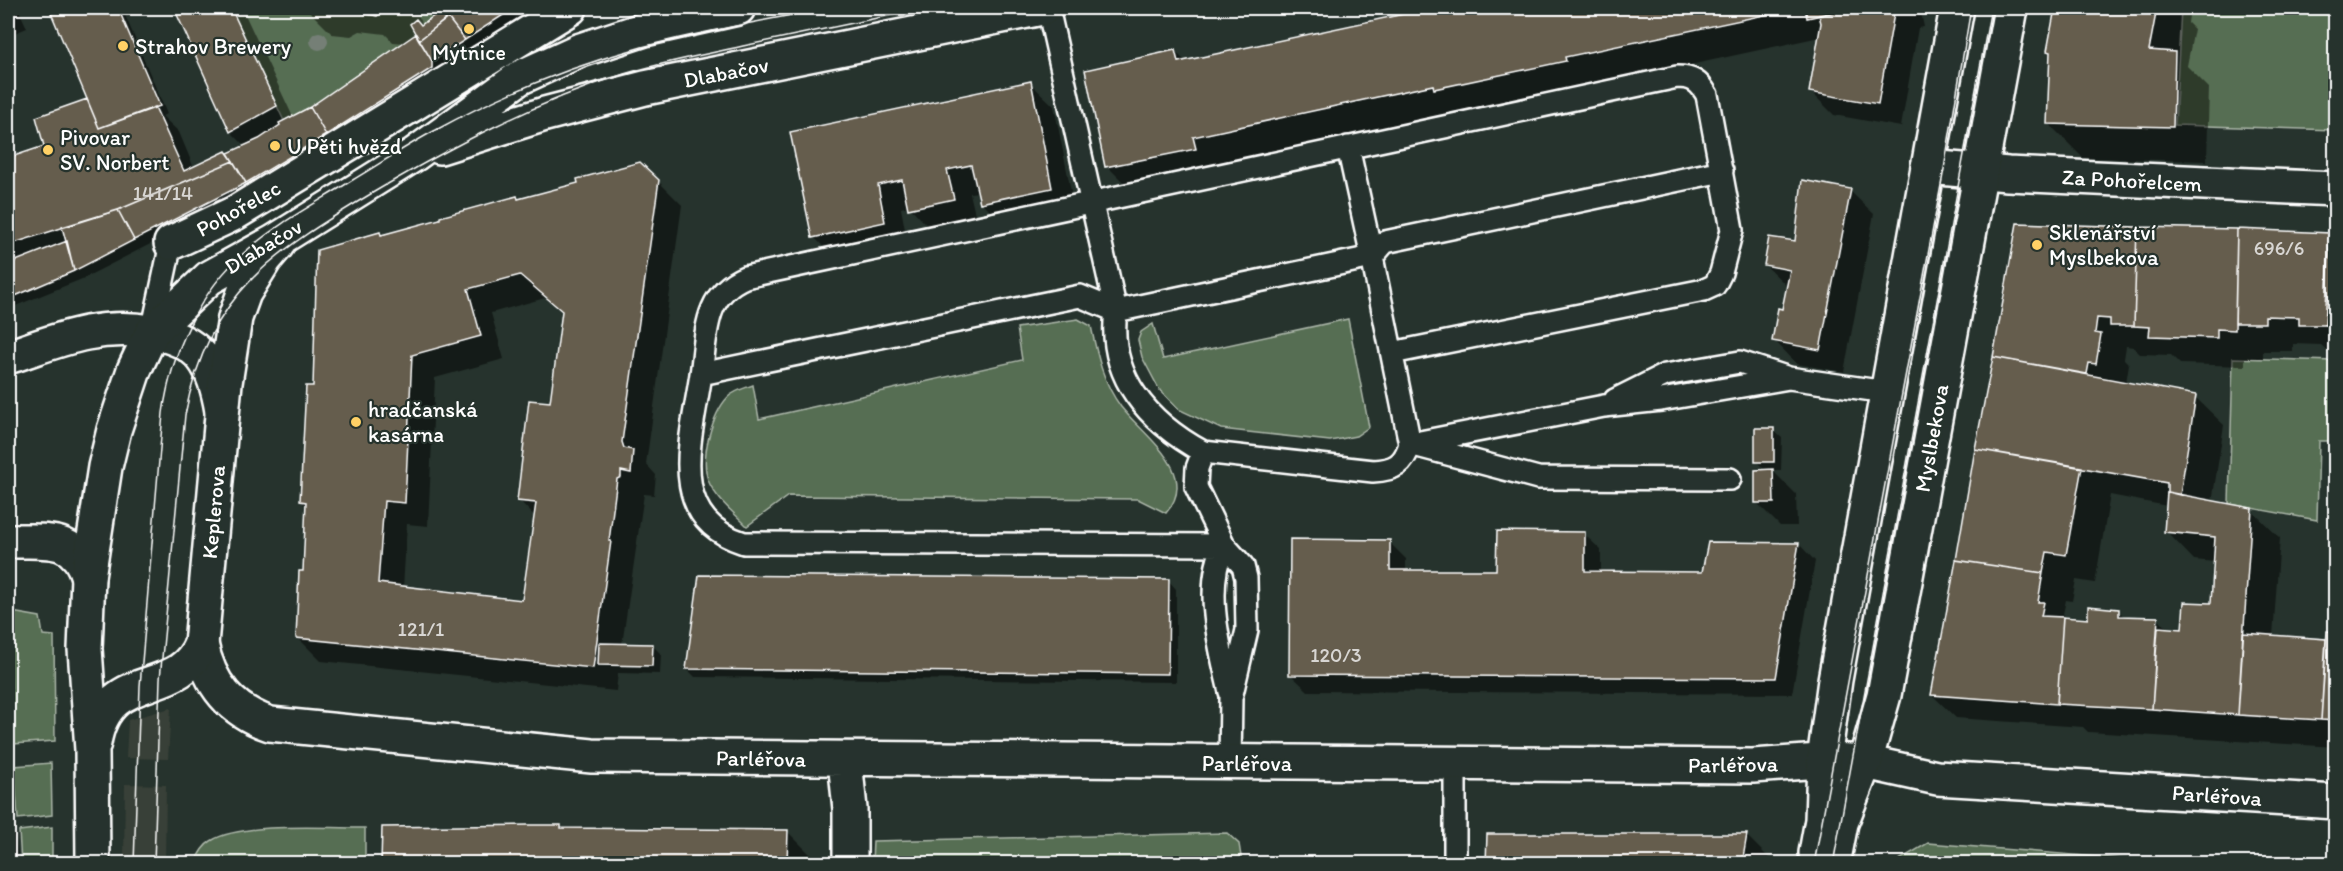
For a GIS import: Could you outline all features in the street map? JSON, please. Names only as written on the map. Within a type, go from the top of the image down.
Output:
[{"type":"main road","name":"Pohořelec","points":[[171,243],[235,213],[570,8]]},
{"type":"main road","name":"Dlabačov","points":[[152,332],[209,278],[289,232],[415,154],[519,78],[578,51],[645,29],[738,8]]},
{"type":"main road","points":[[1814,864],[1822,820],[1824,760],[1835,680],[1957,8]]},
{"type":"main road","name":"Myslbekova","points":[[1833,864],[1841,823],[1865,762],[1884,695],[2011,8]]},
{"type":"main road","name":"Dlabačov","points":[[415,154],[545,114],[645,88],[1034,9]]},
{"type":"main road","name":"Za Pohořelcem","points":[[1928,167],[1979,172],[2336,189]]},
{"type":"main road","name":"Keplerova","points":[[92,750],[102,716],[118,696],[178,673],[193,661],[201,644],[222,412],[235,318],[244,293],[265,259],[289,232]]},
{"type":"main road","points":[[8,357],[80,333],[104,328],[152,332],[183,341],[198,352],[210,368],[218,386],[222,412]]},
{"type":"main road","name":"Keplerova","points":[[93,864],[92,750],[85,649],[88,577],[105,467],[114,430],[134,369],[152,332]]},
{"type":"main road","points":[[8,541],[54,543],[77,552],[88,577]]},
{"type":"main road","name":"Parléřova","points":[[201,644],[206,669],[220,691],[246,714],[270,724],[592,756],[1230,764],[1753,766],[1824,760],[1865,762],[1936,778],[2336,802]]},
{"type":"main road","points":[[844,760],[850,809],[850,864]]},
{"type":"lane","points":[[1034,9],[1091,202],[1116,311],[1113,330],[1115,353],[1124,376],[1138,399],[1180,439],[1203,452],[1373,471],[1389,470],[1400,465],[1407,455],[1410,444],[1348,147]]},
{"type":"lane","points":[[1224,545],[744,543],[724,537],[708,525],[696,507],[690,487],[688,466],[710,313],[717,297],[729,284],[745,277],[1091,202],[1677,77],[1690,77],[1700,84],[1707,94],[1732,230],[1721,273],[1715,285],[1704,290],[1392,353]]},
{"type":"lane","points":[[701,374],[1080,296],[1116,311],[1372,257],[1385,242],[1722,171]]},
{"type":"lane","name":"Pohořelec","points":[[152,332],[171,243]]},
{"type":"lane","points":[[1410,444],[1604,406],[1661,400],[1790,378],[1886,392]]},
{"type":"lane","points":[[1410,444],[1538,478],[1730,479]]},
{"type":"lane","points":[[1203,452],[1197,468],[1196,487],[1224,545],[1243,566],[1246,578],[1247,630],[1231,698],[1230,764]]},
{"type":"lane","points":[[1224,545],[1216,569],[1216,628],[1231,698]]},
{"type":"lane","points":[[1455,765],[1455,864]]},
{"type":"shaded area","points":[[171,708],[168,759],[126,758],[128,720]]},
{"type":"shaded area","points":[[125,784],[166,785],[165,863],[124,863]]},
{"type":"green space","points":[[231,8],[360,8],[363,13],[377,16],[389,8],[445,8],[421,25],[416,19],[410,24],[416,34],[310,107],[284,121]]},
{"type":"green space","points":[[2181,8],[2335,8],[2335,130],[2175,125]]},
{"type":"green space","points":[[1078,319],[1091,326],[1102,368],[1115,398],[1155,443],[1173,470],[1177,484],[1175,498],[1166,513],[1138,499],[788,496],[747,526],[711,487],[706,471],[709,436],[722,405],[733,393],[753,385],[759,419],[1022,360],[1017,328]]},
{"type":"green space","points":[[1348,319],[1369,427],[1356,436],[1330,441],[1221,429],[1178,409],[1159,389],[1142,357],[1138,340],[1141,332],[1153,324],[1163,359]]},
{"type":"green space","points":[[2233,358],[2335,361],[2335,441],[2319,441],[2317,520],[2229,504]]},
{"type":"green space","points":[[12,612],[40,617],[43,635],[54,636],[55,741],[13,744],[8,615]]},
{"type":"green space","points":[[51,763],[52,815],[18,819],[14,766]]},
{"type":"green space","points":[[52,827],[52,863],[21,863],[19,831]]},
{"type":"green space","points":[[285,827],[365,828],[365,863],[195,863],[201,851],[211,841],[242,831]]},
{"type":"green space","points":[[1227,833],[1239,844],[1242,863],[872,863],[873,841]]},
{"type":"green space","points":[[1928,843],[2170,863],[1894,863]]},
{"type":"building","points":[[49,8],[118,8],[160,106],[99,128]]},
{"type":"building","points":[[174,8],[231,8],[277,106],[230,132]]},
{"type":"building","points":[[360,8],[389,8],[377,16],[363,13]]},
{"type":"building","points":[[445,8],[460,8],[419,40],[410,24],[416,19],[421,25]]},
{"type":"building","name":"Mýtnice","points":[[460,8],[514,8],[465,40],[448,18]]},
{"type":"building","points":[[1417,8],[1798,8],[1565,57],[1566,61],[1434,89],[1433,85],[1193,137],[1196,149],[1105,167],[1085,70],[1175,50],[1178,62],[1418,11]]},
{"type":"building","points":[[1805,8],[1854,8],[1807,18]]},
{"type":"building","points":[[1854,8],[1895,8],[1878,104],[1809,92],[1821,23],[1819,15]]},
{"type":"building","points":[[2055,8],[2157,8],[2149,50],[2175,52],[2173,127],[2047,124],[2050,52],[2047,51]]},
{"type":"building","points":[[448,18],[465,40],[432,61],[419,40]]},
{"type":"building","points":[[416,34],[432,61],[432,68],[326,135],[310,107]]},
{"type":"building","points":[[1031,81],[1052,188],[980,203],[971,165],[947,170],[954,199],[908,209],[902,180],[878,185],[885,222],[812,238],[790,132]]},
{"type":"building","points":[[87,99],[99,128],[155,107],[184,171],[226,151],[233,161],[118,210],[8,245],[8,158],[44,146],[36,117]]},
{"type":"building","name":"U Pěti hvězd","points":[[310,107],[326,135],[246,183],[228,153],[259,139],[280,125],[279,123]]},
{"type":"building","points":[[233,161],[246,183],[134,240],[118,210]]},
{"type":"building","name":"hradčanská kasárna","points":[[640,162],[659,180],[622,442],[624,448],[633,450],[631,473],[621,471],[621,477],[617,479],[609,541],[611,541],[593,668],[296,638],[299,571],[303,571],[306,502],[300,501],[306,386],[313,386],[317,250],[380,232],[381,235],[517,196],[518,199],[578,183],[577,179]],"holes":[[[520,275],[562,311],[550,402],[529,400],[517,501],[536,503],[522,600],[378,583],[384,501],[405,503],[412,355],[481,336],[468,289]]]},
{"type":"building","points":[[1802,180],[1851,189],[1820,350],[1772,341],[1778,308],[1782,309],[1790,270],[1764,265],[1769,237],[1795,241]]},
{"type":"building","points":[[118,210],[134,240],[74,271],[62,227]]},
{"type":"building","points":[[2017,223],[2137,227],[2134,326],[2110,326],[2110,319],[2097,318],[2095,333],[2101,334],[2096,364],[2089,363],[2087,374],[1993,357]]},
{"type":"building","points":[[2137,227],[2237,229],[2235,330],[2217,329],[2217,338],[2149,336],[2150,327],[2134,326]]},
{"type":"building","points":[[2237,229],[2330,233],[2325,325],[2299,325],[2299,317],[2265,316],[2265,323],[2235,323]]},
{"type":"building","points":[[2330,233],[2336,233],[2336,326],[2325,325]]},
{"type":"building","points":[[67,241],[74,271],[8,299],[8,264]]},
{"type":"building","points":[[1993,357],[2196,395],[2180,495],[2167,492],[2167,483],[1975,449]]},
{"type":"building","points":[[1755,428],[1774,428],[1774,462],[1755,462]]},
{"type":"building","points":[[1975,449],[2082,467],[2066,555],[2047,552],[2043,573],[1956,560]]},
{"type":"building","points":[[1773,469],[1774,503],[1755,503],[1755,470]]},
{"type":"building","points":[[2167,492],[2252,508],[2238,715],[2152,709],[2158,627],[2182,629],[2184,602],[2211,603],[2215,537],[2164,532]]},
{"type":"building","points":[[1497,531],[1585,532],[1585,571],[1702,572],[1708,542],[1799,543],[1776,678],[1289,675],[1290,539],[1390,540],[1390,570],[1496,570]]},
{"type":"building","points":[[1956,560],[2043,573],[2038,602],[2044,602],[2041,616],[2063,617],[2057,704],[1931,695]]},
{"type":"building","points":[[699,575],[1169,579],[1168,674],[686,669]]},
{"type":"building","points":[[2088,606],[2119,609],[2119,616],[2158,617],[2152,709],[2057,704],[2063,617],[2088,619]]},
{"type":"building","points":[[2327,631],[2336,632],[2336,721],[2321,720]]},
{"type":"building","points":[[2243,633],[2326,639],[2321,720],[2238,715]]},
{"type":"building","points":[[599,643],[653,644],[652,666],[598,665]]},
{"type":"building","points":[[561,825],[561,828],[788,830],[787,864],[381,864],[382,827]]},
{"type":"building","points":[[1487,834],[1747,834],[1742,864],[1486,864]]},
{"type":"tram line","points":[[134,864],[140,686],[163,413],[180,346],[201,304],[214,285],[246,251],[284,223],[404,148],[460,117],[511,93],[563,72],[642,47],[828,8]]},
{"type":"tram line","points":[[154,864],[160,679],[185,415],[196,373],[211,337],[229,306],[251,280],[277,256],[306,235],[374,192],[495,126],[558,98],[653,66],[925,8]]},
{"type":"tram line","points":[[1814,864],[1944,169],[1971,8]]},
{"type":"tram line","points":[[1833,864],[1991,8]]},
{"type":"place","name":"Mýtnice","points":[[469,29]]},
{"type":"place","name":"Strahov Brewery","points":[[123,46]]},
{"type":"place","name":"U Pěti hvězd","points":[[275,146]]},
{"type":"place","name":"Pivovar SV. Norbert","points":[[48,150]]},
{"type":"place","name":"Sklenářství Myslbekova","points":[[2037,245]]},
{"type":"place","name":"hradčanská kasárna","points":[[356,422]]}]
